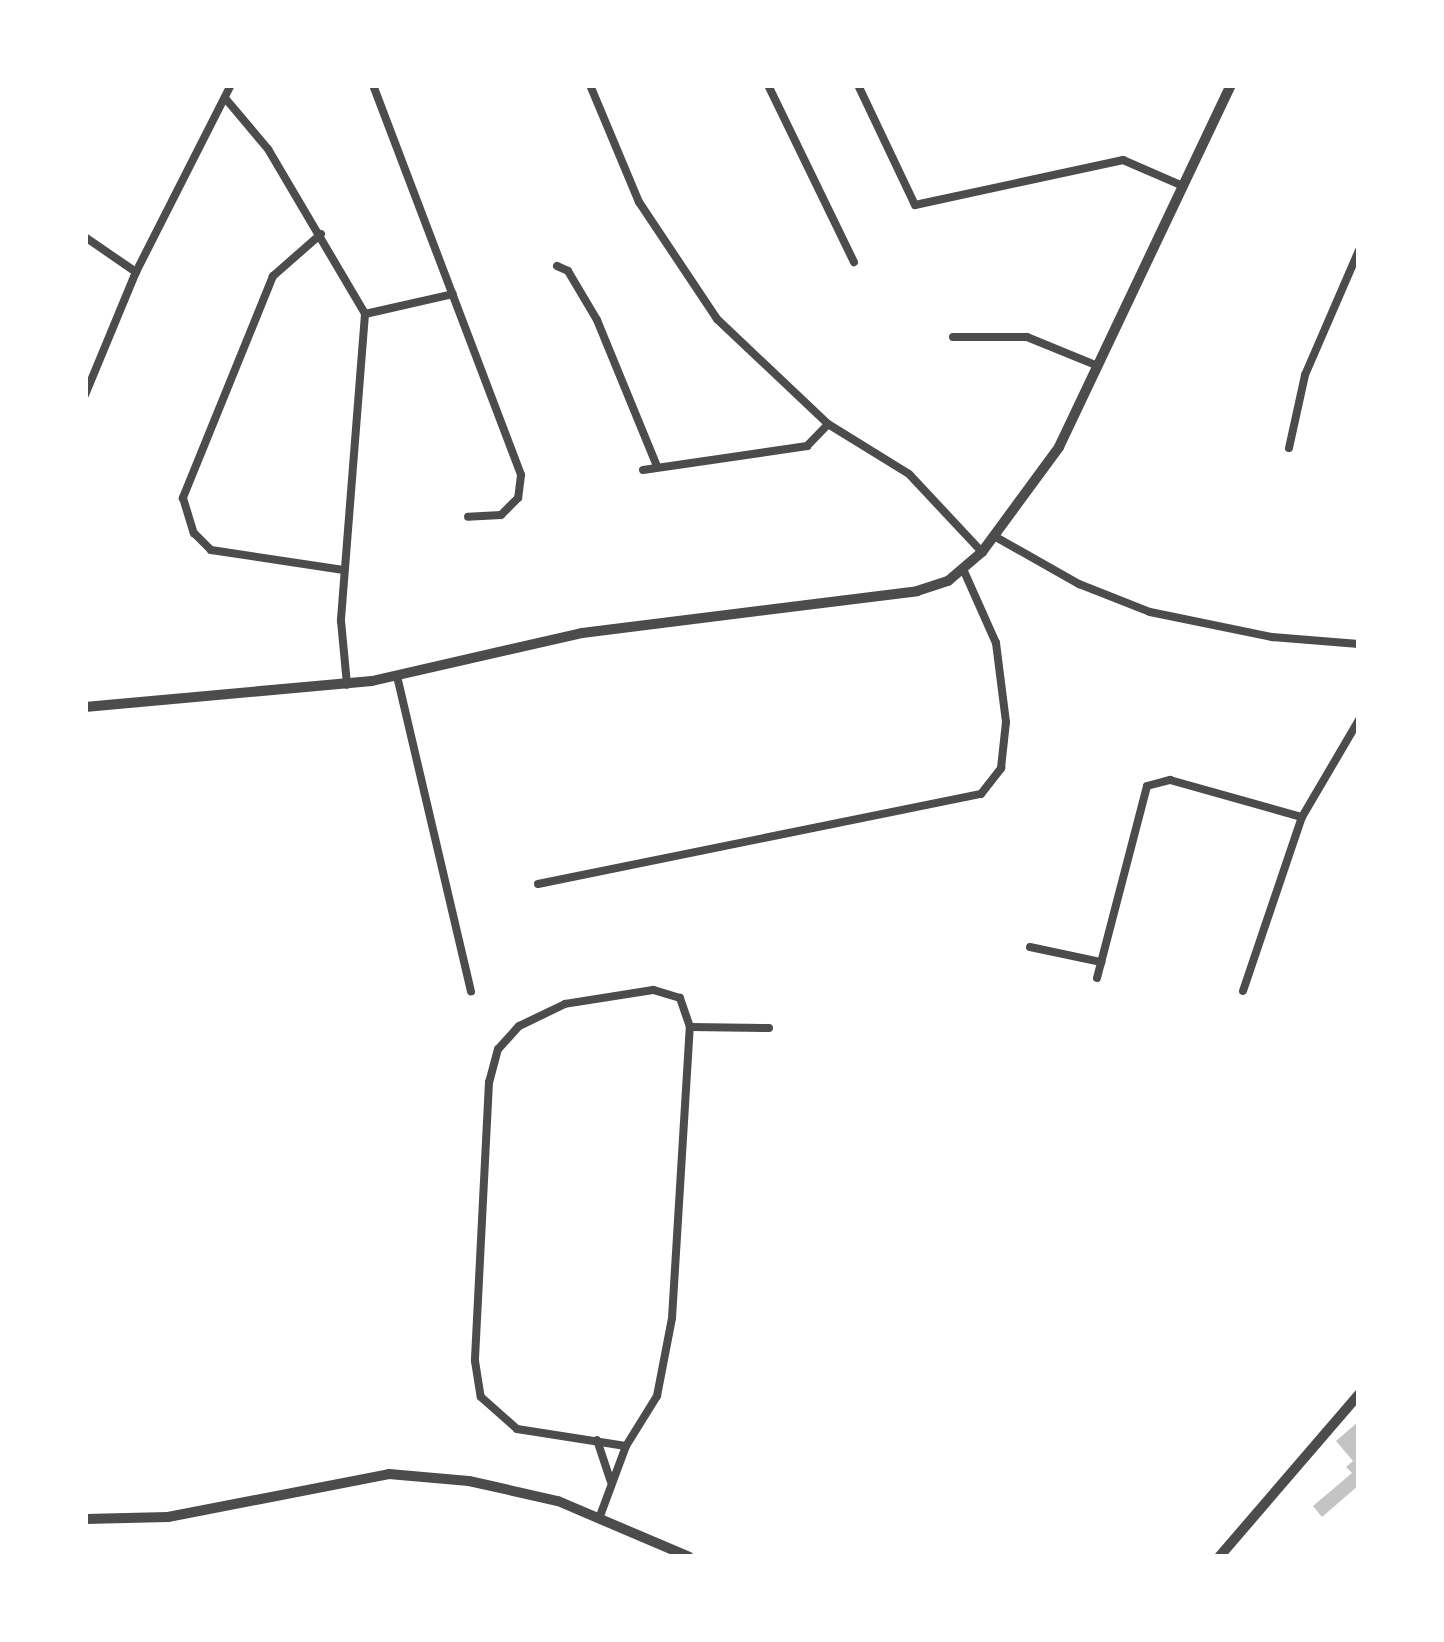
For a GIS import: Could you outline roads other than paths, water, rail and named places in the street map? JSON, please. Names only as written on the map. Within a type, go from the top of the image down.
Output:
[{"type":"street","points":[[85,395],[136,272],[231,85]]},
{"type":"street","points":[[373,85],[521,475],[518,498],[500,515],[468,517]]},
{"type":"street","points":[[590,85],[639,202],[692,286],[744,349],[828,424],[909,474],[982,552]]},
{"type":"street","points":[[768,85],[854,262]]},
{"type":"street","points":[[858,85],[909,204],[1123,160],[1183,186]]},
{"type":"street","points":[[85,707],[347,685],[668,618],[917,591],[964,571],[1058,447],[1231,85]]},
{"type":"street","points":[[225,98],[249,120],[365,314],[344,570],[347,685]]},
{"type":"street","points":[[320,234],[273,276],[183,498],[194,533],[211,550],[344,570]]},
{"type":"street","points":[[85,237],[136,272]]},
{"type":"street","points":[[1289,448],[1309,364],[1359,250]]},
{"type":"street","points":[[557,266],[568,271],[597,320],[656,464]]},
{"type":"street","points":[[365,314],[454,294]]},
{"type":"street","points":[[953,337],[1027,337],[1098,366]]},
{"type":"street","points":[[642,470],[656,464],[807,446],[828,424]]},
{"type":"street","points":[[994,536],[1079,584],[1150,612],[1256,635],[1359,644]]},
{"type":"street","points":[[538,884],[981,794],[1002,768],[1006,722],[996,643],[964,571]]},
{"type":"street","points":[[397,676],[470,991]]},
{"type":"street","points":[[1243,992],[1252,982],[1302,817],[1359,720]]},
{"type":"street","points":[[1096,978],[1140,795],[1170,780],[1302,817]]},
{"type":"street","points":[[1030,947],[1101,962]]},
{"type":"street","points":[[600,1516],[626,1446],[649,1414],[666,1365],[690,1027],[686,1008],[668,992],[564,1004],[519,1026],[494,1063],[475,1360],[481,1398],[517,1429],[626,1446]]},
{"type":"street","points":[[690,1027],[769,1028]]},
{"type":"street","points":[[1219,1557],[1359,1394]]},
{"type":"street","points":[[597,1440],[611,1482]]},
{"type":"street","points":[[85,1519],[168,1518],[388,1474],[517,1490],[600,1516],[689,1557]]}]
